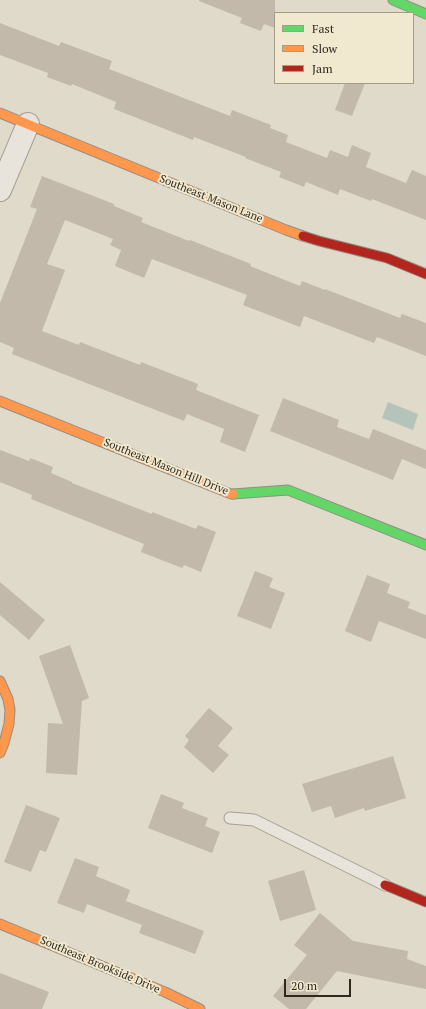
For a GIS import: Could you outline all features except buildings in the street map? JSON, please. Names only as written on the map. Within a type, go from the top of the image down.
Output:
[{"type":"street","points":[[392,0],[426,14]]},
{"type":"street","name":"Southeast Mason Lane","points":[[0,113],[286,230],[319,241],[387,258],[426,274]]},
{"type":"street","points":[[0,190],[28,124]]},
{"type":"street","name":"Southeast Mason Hill Drive","points":[[0,401],[231,494],[288,490],[426,545]]},
{"type":"street","points":[[0,681],[8,699],[10,710],[9,724],[0,753]]},
{"type":"street","points":[[385,885],[426,902]]},
{"type":"street","name":"Southeast Brookside Drive","points":[[0,924],[165,992],[200,1009]]},
{"type":"lane","points":[[230,818],[254,820],[385,885]]},
{"type":"shaded area","points":[[388,402],[418,414],[413,430],[382,418]]},
{"type":"traffic: fast","points":[[393,0],[426,14]]},
{"type":"traffic: fast","points":[[233,494],[288,490],[426,545]]},
{"type":"traffic: slow","points":[[0,113],[303,236]]},
{"type":"traffic: slow","points":[[0,401],[233,494]]},
{"type":"traffic: slow","points":[[0,681],[8,699],[10,710],[9,724],[0,753]]},
{"type":"traffic: slow","points":[[0,924],[165,992],[200,1009]]},
{"type":"traffic: jam","points":[[303,236],[387,258],[426,274]]},
{"type":"traffic: jam","points":[[385,885],[426,902]]}]
